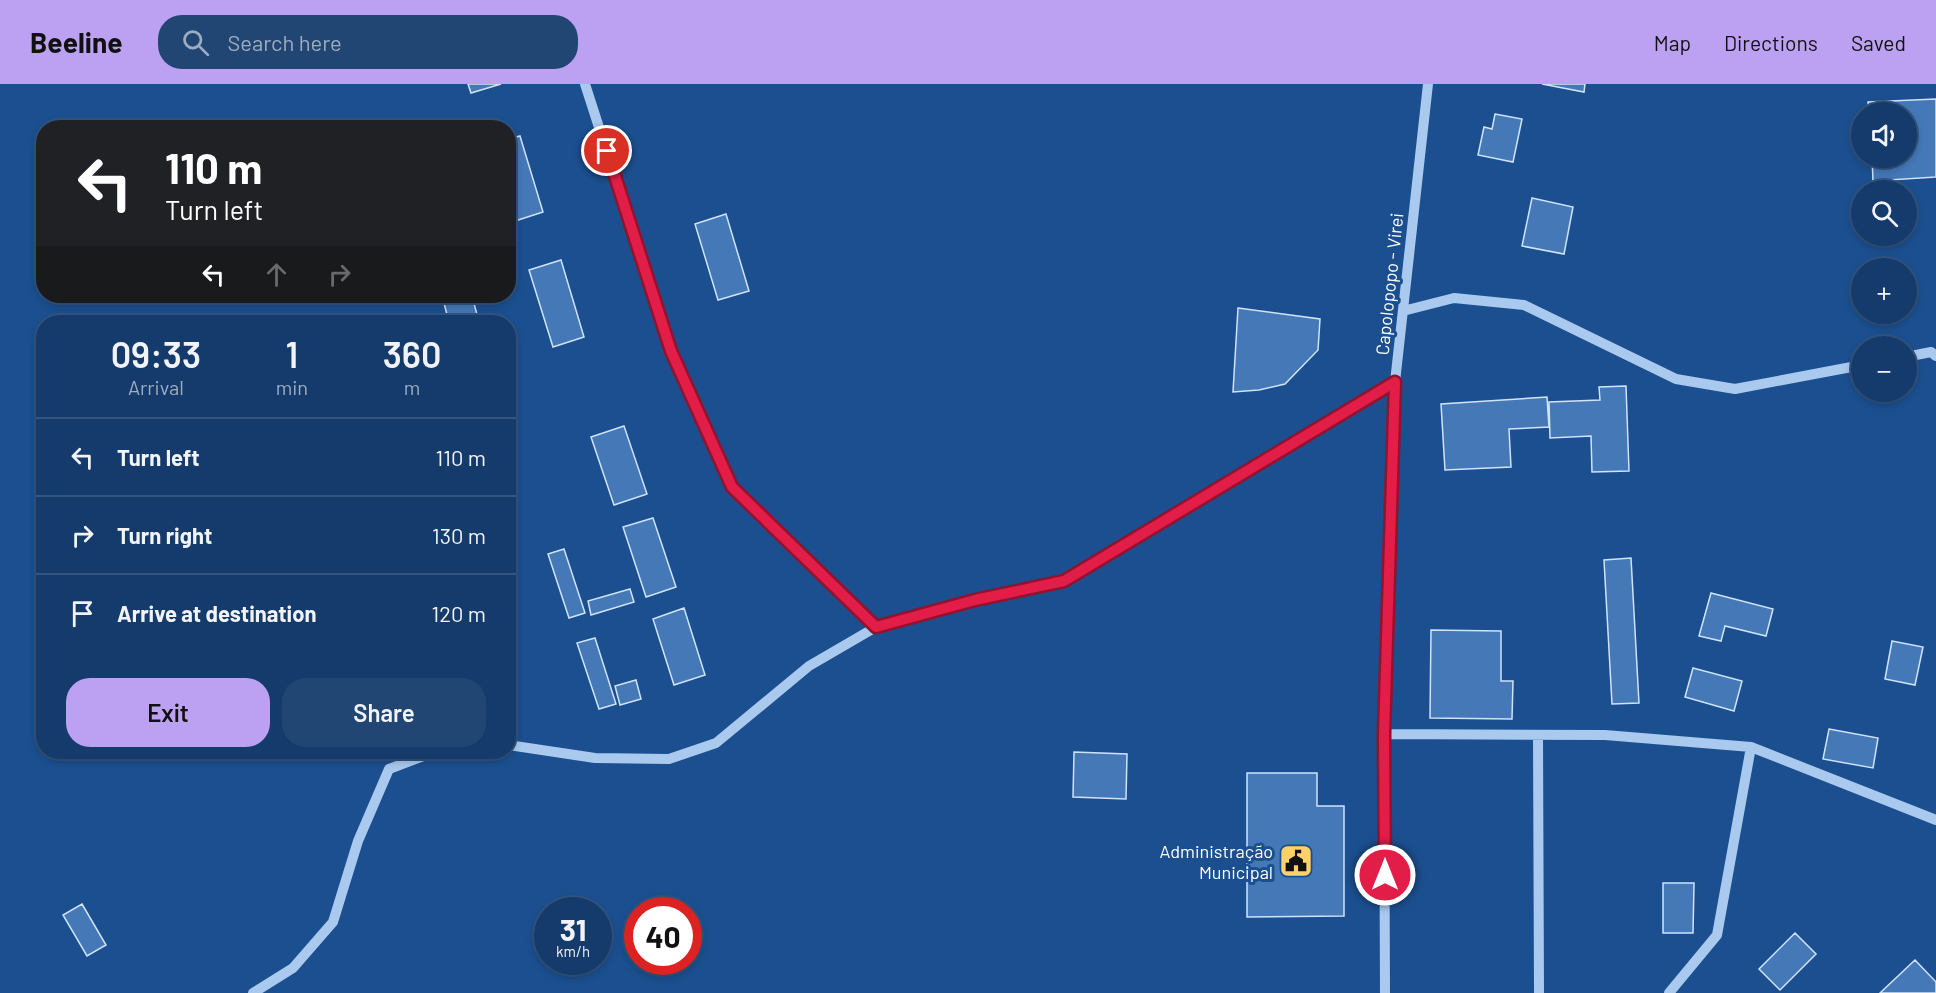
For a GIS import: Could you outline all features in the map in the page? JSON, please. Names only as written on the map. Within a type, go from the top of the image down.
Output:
[{"type":"street","points":[[585,84],[671,351],[732,487],[876,627]]},
{"type":"street","name":"Capolopopo - Virei","points":[[1385,993],[1384,734],[1395,382],[1428,84]]},
{"type":"street","points":[[1402,311],[1454,298],[1524,306],[1676,379],[1735,389],[1851,367]]},
{"type":"street","points":[[1917,355],[1931,352],[1936,356]]},
{"type":"street","points":[[516,746],[595,758],[669,759],[716,743],[810,666],[876,627],[975,600],[1064,581],[1395,382]]},
{"type":"street","points":[[1384,734],[1605,735],[1751,747],[1936,820]]},
{"type":"street","points":[[1538,735],[1539,993]]},
{"type":"street","points":[[1669,993],[1717,935],[1751,747]]},
{"type":"street","points":[[254,993],[293,968],[333,922],[358,842],[389,769],[415,759]]},
{"type":"building","points":[[468,84],[501,84],[471,93]]},
{"type":"building","points":[[1542,84],[1585,84],[1584,92]]},
{"type":"building","points":[[1936,99],[1936,177],[1873,180],[1872,168],[1917,168],[1917,102],[1868,102]]},
{"type":"building","points":[[1495,114],[1522,119],[1513,162],[1478,155],[1484,127],[1492,129]]},
{"type":"building","points":[[520,136],[543,212],[516,221],[516,137]]},
{"type":"building","points":[[1532,198],[1573,207],[1564,254],[1522,246]]},
{"type":"building","points":[[726,214],[749,291],[718,300],[695,224]]},
{"type":"building","points":[[561,260],[584,337],[553,347],[529,270]]},
{"type":"building","points":[[444,303],[474,303],[477,315],[447,315]]},
{"type":"building","points":[[1238,308],[1320,319],[1318,350],[1285,384],[1259,390],[1233,392]]},
{"type":"building","points":[[1626,386],[1629,471],[1592,472],[1591,436],[1550,438],[1549,402],[1600,400],[1599,387]]},
{"type":"building","points":[[1547,397],[1549,427],[1509,429],[1511,467],[1445,470],[1441,404]]},
{"type":"building","points":[[624,426],[647,494],[614,505],[591,437]]},
{"type":"building","points":[[653,518],[676,587],[646,597],[623,527]]},
{"type":"building","points":[[564,549],[585,613],[569,618],[548,554]]},
{"type":"building","points":[[1631,558],[1639,703],[1612,704],[1604,560]]},
{"type":"building","points":[[630,589],[634,602],[591,615],[588,601]]},
{"type":"building","points":[[1711,593],[1773,609],[1766,636],[1725,626],[1721,641],[1699,636]]},
{"type":"building","points":[[684,608],[705,675],[674,685],[653,619]]},
{"type":"building","points":[[1431,630],[1501,631],[1501,681],[1513,681],[1512,719],[1430,718]]},
{"type":"building","points":[[595,638],[616,704],[599,709],[577,643]]},
{"type":"building","points":[[1892,641],[1923,647],[1915,685],[1885,679]]},
{"type":"building","points":[[1693,668],[1742,681],[1734,711],[1685,697]]},
{"type":"building","points":[[636,680],[641,699],[620,705],[615,686]]},
{"type":"building","points":[[1829,729],[1878,738],[1873,768],[1823,759]]},
{"type":"building","points":[[1074,752],[1127,754],[1126,799],[1073,797]]},
{"type":"building","name":"Administração Municipal","points":[[1247,773],[1317,773],[1317,806],[1344,806],[1344,916],[1247,917]]},
{"type":"building","points":[[1663,883],[1694,883],[1693,933],[1663,933]]},
{"type":"building","points":[[82,904],[106,945],[87,956],[63,915]]},
{"type":"building","points":[[1795,933],[1816,954],[1780,990],[1759,969]]},
{"type":"building","points":[[1915,960],[1936,982],[1936,993],[1880,993]]},
{"type":"place","name":"Administração Municipal","points":[[1296,861]]},
{"type":"route","points":[[607,151],[671,351],[732,487],[876,627],[975,600],[1064,581],[1395,382],[1384,734],[1385,875]]}]
